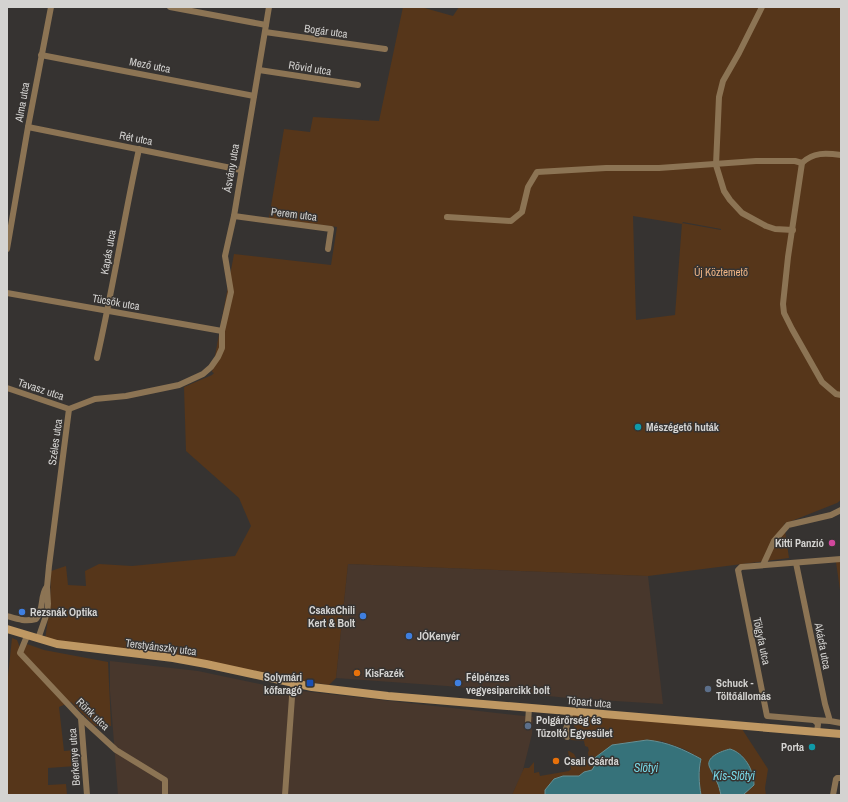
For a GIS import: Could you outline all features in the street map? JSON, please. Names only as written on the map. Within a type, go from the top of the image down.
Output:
[{"type":"main road","name":"Terstyánszky utca","points":[[7,629],[27,636],[68,646],[173,658],[312,687]]},
{"type":"main road","name":"Tópart utca","points":[[312,687],[388,696],[841,734]]},
{"type":"street","name":"Alma utca","points":[[7,249],[41,54],[51,7]]},
{"type":"street","name":"Bogár utca","points":[[170,7],[266,29],[385,49]]},
{"type":"street","name":"Ásvány utca","points":[[222,331],[231,292],[225,256],[234,216],[269,7]]},
{"type":"street","points":[[762,7],[723,81],[719,97],[716,165],[724,191],[742,213],[766,226],[775,229],[793,230]]},
{"type":"street","name":"Mező utca","points":[[41,54],[254,96]]},
{"type":"street","name":"Rövid utca","points":[[259,70],[358,85]]},
{"type":"street","name":"Rét utca","points":[[28,127],[241,170]]},
{"type":"street","name":"Kapás utca","points":[[96,358],[107,311],[139,149]]},
{"type":"street","points":[[841,155],[816,154],[805,159],[802,163],[788,257],[784,296],[784,313],[822,382],[836,394],[841,395]]},
{"type":"street","points":[[447,217],[511,221],[522,212],[528,187],[537,172],[606,168],[659,168],[756,161],[795,161],[802,163]]},
{"type":"street","name":"Perem utca","points":[[234,216],[331,229],[328,249]]},
{"type":"street","name":"Tücsök utca","points":[[7,293],[222,331]]},
{"type":"street","name":"Széles utca","points":[[38,639],[47,613],[47,587],[57,496],[69,409],[95,399],[126,396],[179,385],[195,378],[211,367],[218,358],[222,348],[222,331]]},
{"type":"street","name":"Tavasz utca","points":[[7,388],[69,409]]},
{"type":"street","points":[[841,510],[831,515],[788,525],[774,541],[764,565],[841,559]]},
{"type":"street","name":"Akácfa utca","points":[[796,563],[825,704],[830,721]]},
{"type":"street","name":"Tölgyfa utca","points":[[764,565],[741,567],[738,570],[767,716],[814,720]]},
{"type":"street","points":[[7,616],[21,621],[36,620],[42,608],[44,590],[47,587]]},
{"type":"street","name":"Rönk utca","points":[[27,636],[20,653],[81,718],[116,750],[165,780],[165,795]]},
{"type":"street","points":[[285,795],[293,684]]},
{"type":"street","points":[[528,723],[529,708]]},
{"type":"street","points":[[567,737],[566,728],[571,711]]},
{"type":"street","name":"Berkenye utca","points":[[81,718],[87,795]]},
{"type":"street","points":[[814,720],[841,723]]},
{"type":"street","points":[[814,720],[818,724],[817,732]]},
{"type":"street","points":[[833,795],[836,779],[841,778]]},
{"type":"shaded area","points":[[348,564],[648,576],[663,704],[568,698],[447,686],[336,678]]},
{"type":"shaded area","points":[[110,661],[198,671],[284,689],[533,717],[532,734],[522,774],[512,795],[118,795],[110,691]]},
{"type":"green space","name":"Új Köztemető","points":[[403,7],[421,7],[453,16],[459,7],[841,7],[841,500],[837,503],[784,524],[789,558],[648,576],[348,564],[336,678],[329,685],[110,649],[45,640],[50,605],[51,571],[66,566],[68,585],[86,586],[85,571],[99,564],[132,566],[235,556],[251,526],[239,498],[186,451],[184,387],[214,373],[212,372],[234,254],[331,265],[337,227],[269,218],[284,129],[310,132],[313,117],[379,121]],"holes":[[[633,216],[682,224],[675,315],[636,320]],[[682,223],[721,229],[721,230]]]},
{"type":"green space","points":[[836,562],[841,562],[841,597]]},
{"type":"green space","points":[[12,638],[17,640],[21,650],[27,644],[44,650],[108,662],[111,726],[95,726],[71,702],[59,707],[64,751],[75,750],[76,766],[48,768],[48,785],[66,784],[67,795],[7,795],[7,676]]},
{"type":"green space","points":[[573,715],[742,729],[768,769],[765,788],[766,795],[743,795],[750,789],[754,778],[741,754],[725,750],[712,757],[709,767],[718,784],[721,795],[701,795],[699,782],[701,759],[684,749],[661,741],[592,760],[595,765],[592,770],[584,772],[579,776],[563,776],[545,790],[545,795],[512,795],[524,768],[529,768],[534,762],[534,773],[539,772],[540,776],[569,771],[571,769],[568,751],[574,754],[577,760],[589,760],[588,747],[585,746],[584,741],[571,740],[565,730],[575,728],[571,719]]},
{"type":"water","name":"Slötyi","points":[[647,740],[675,746],[701,759],[699,777],[701,795],[545,795],[545,790],[554,779],[563,776],[579,776],[584,772],[592,770],[595,765],[592,760],[612,745]]},
{"type":"water","name":"Kis-Slötyi","points":[[730,749],[740,754],[744,758],[754,779],[754,785],[743,795],[721,795],[709,764],[709,761],[715,755]]},
{"type":"place","name":"Mészégető huták","points":[[638,427]]},
{"type":"place","name":"Kitti Panzió","points":[[832,543]]},
{"type":"place","name":"Rezsnák Optika","points":[[22,612]]},
{"type":"place","name":"CsakaChili Kert & Bolt","points":[[363,616]]},
{"type":"place","name":"JÓKenyér","points":[[409,636]]},
{"type":"place","name":"KisFazék","points":[[357,673]]},
{"type":"place","name":"Solymári kőfaragó","points":[[310,683]]},
{"type":"place","name":"Félpénzes vegyesiparcikk bolt","points":[[458,683]]},
{"type":"place","name":"Schuck - Töltőállomás","points":[[708,689]]},
{"type":"place","name":"Polgárőrség és Tűzoltó Egyesület","points":[[528,726]]},
{"type":"place","name":"Porta","points":[[812,747]]},
{"type":"place","name":"Csali Csárda","points":[[556,761]]}]
